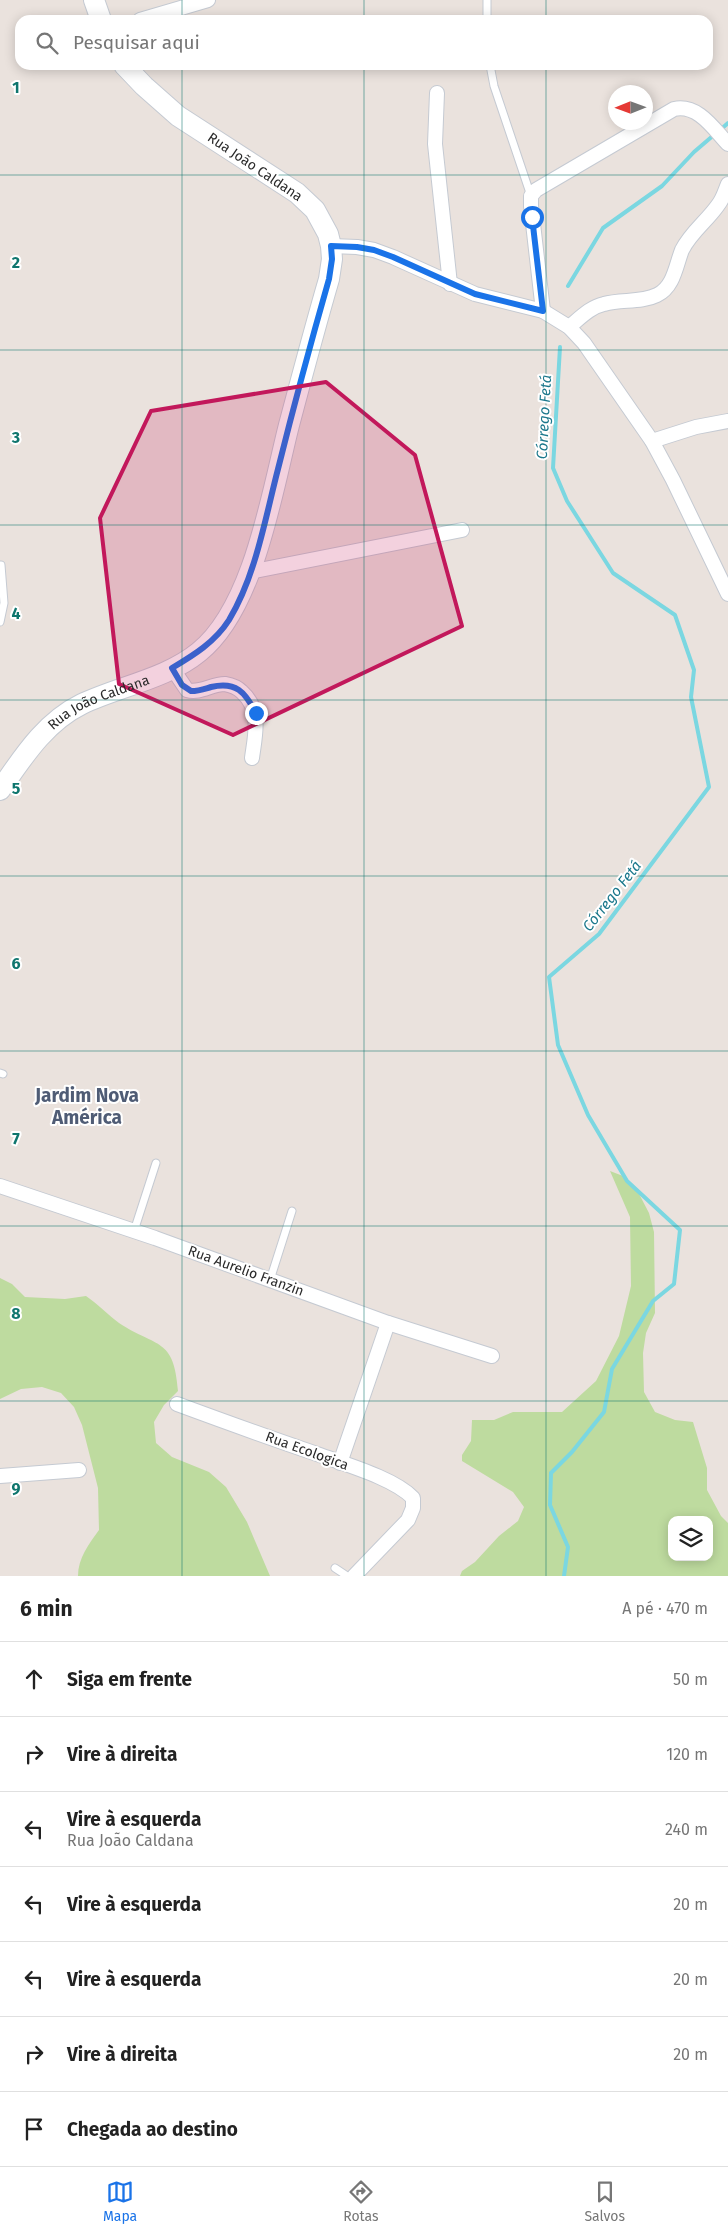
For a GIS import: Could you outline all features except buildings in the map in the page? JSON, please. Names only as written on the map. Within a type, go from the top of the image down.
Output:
[{"type":"street","points":[[94,0],[98,15]]},
{"type":"street","points":[[157,15],[208,0]]},
{"type":"street","name":"Rua João Caldana","points":[[0,790],[39,735],[57,720],[81,705],[172,668],[198,653],[216,637],[228,620],[250,572],[329,279],[332,259],[331,246],[328,234],[315,210],[296,193],[178,116],[129,70]]},
{"type":"street","points":[[437,94],[435,144],[450,284]]},
{"type":"street","points":[[543,311],[531,206],[531,196],[536,190],[674,109],[690,109],[698,114],[728,144]]},
{"type":"street","points":[[569,327],[593,308],[605,304],[644,299],[657,295],[666,289],[672,279],[683,249],[692,234],[718,206],[728,184]]},
{"type":"street","points":[[331,246],[374,250],[475,294],[543,311],[569,327],[584,343],[652,441],[728,594]]},
{"type":"street","points":[[652,441],[696,427],[728,421]]},
{"type":"street","points":[[250,572],[462,530]]},
{"type":"street","points":[[172,668],[187,690],[198,691],[224,684],[237,688],[248,697],[256,713],[256,732],[252,758]]},
{"type":"street","name":"Rua Aurelio Franzin","points":[[0,1186],[134,1231],[388,1323],[492,1356]]},
{"type":"street","points":[[340,1463],[388,1323]]},
{"type":"street","name":"Rua Ecologica","points":[[177,1404],[340,1463],[406,1490],[413,1498],[413,1508],[408,1520],[354,1576]]},
{"type":"street","points":[[0,1476],[79,1470]]},
{"type":"lane","points":[[487,0],[487,15]]},
{"type":"lane","points":[[491,70],[494,86],[531,196]]},
{"type":"lane","points":[[0,622],[4,603],[1,565]]},
{"type":"lane","points":[[134,1231],[156,1162]]},
{"type":"lane","points":[[270,1280],[292,1210]]},
{"type":"lane","points":[[335,1568],[347,1576]]},
{"type":"highlighted area","points":[[326,382],[415,455],[462,626],[233,735],[119,684],[100,518],[151,411]]},
{"type":"green space","points":[[610,1171],[623,1176],[637,1190],[649,1213],[654,1232],[655,1313],[646,1333],[643,1353],[644,1392],[655,1412],[675,1420],[693,1422],[707,1468],[707,1490],[721,1516],[728,1523],[728,1576],[460,1576],[462,1571],[475,1562],[499,1536],[518,1521],[524,1507],[513,1492],[462,1461],[462,1455],[471,1441],[472,1420],[494,1420],[513,1412],[562,1412],[596,1381],[619,1336],[631,1286],[630,1217]]},
{"type":"green space","points":[[0,1278],[12,1284],[25,1297],[65,1299],[86,1296],[119,1323],[153,1341],[168,1352],[176,1374],[178,1391],[164,1405],[154,1422],[156,1443],[172,1457],[209,1472],[226,1487],[247,1522],[270,1576],[78,1576],[82,1557],[99,1530],[98,1488],[82,1425],[74,1407],[61,1393],[42,1387],[21,1389],[0,1399]]},
{"type":"waterway","name":"Córrego Fetá","points":[[720,130],[728,123]]},
{"type":"waterway","name":"Córrego Fetá","points":[[568,286],[603,228],[662,186],[694,152],[715,134]]},
{"type":"waterway","name":"Córrego Fetá","points":[[560,347],[553,468],[567,501],[613,573],[675,615],[694,670],[691,697],[709,787],[599,934],[549,977],[558,1045],[588,1115],[627,1181],[680,1230],[674,1284],[653,1301],[612,1369],[604,1412],[572,1452],[551,1473],[550,1505],[568,1547],[564,1576]]},
{"type":"district","name":"Jardim Nova América","points":[[87,1106]]},
{"type":"route","points":[[256,713],[248,697],[237,688],[224,684],[198,691],[187,690],[172,668],[198,653],[216,637],[228,620],[243,592],[263,528],[299,386],[329,279],[332,259],[331,246],[374,250],[475,294],[543,311],[543,296],[532,217]]}]
